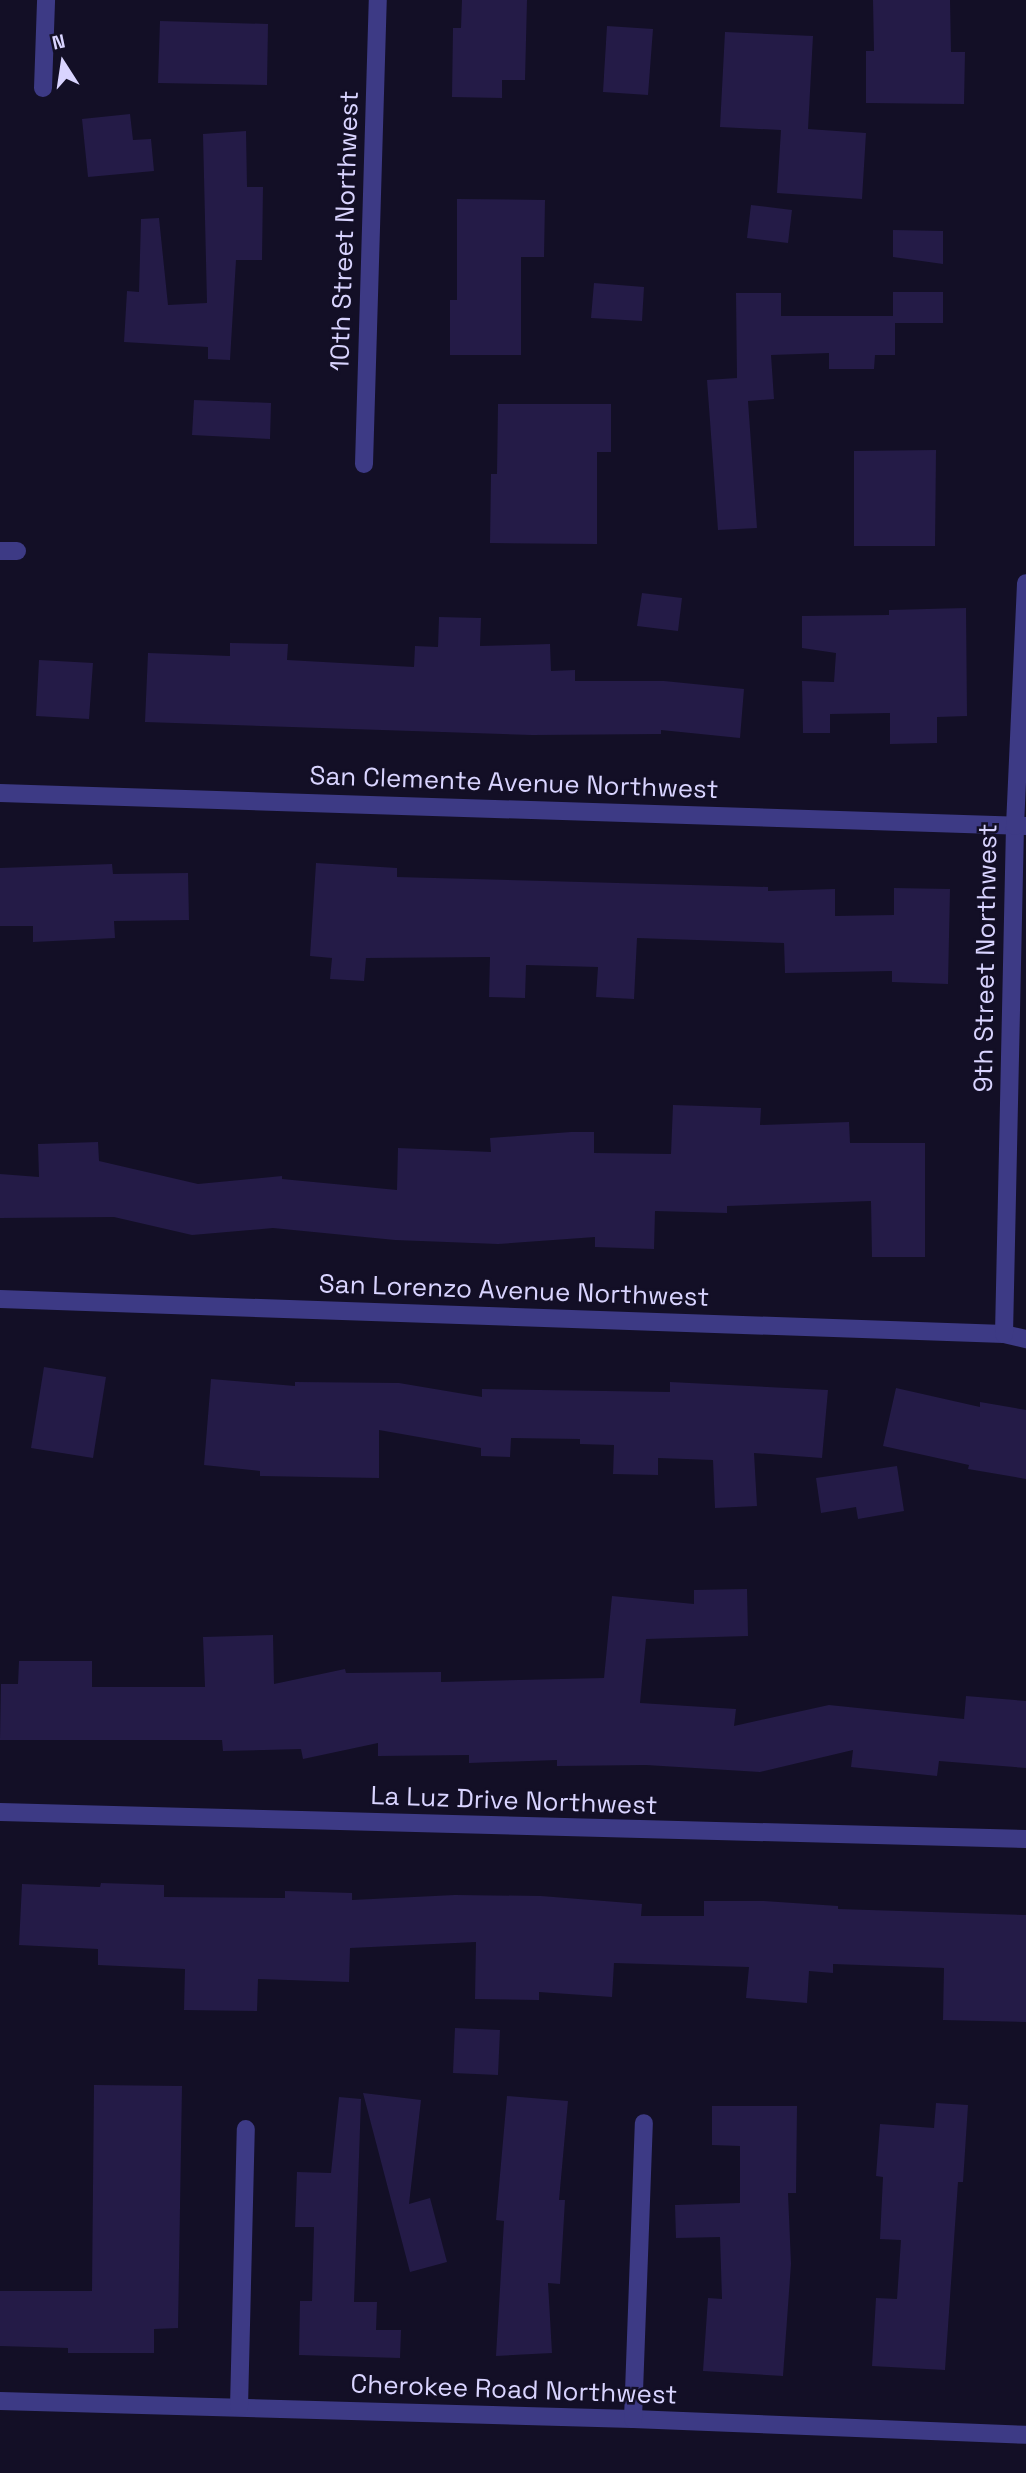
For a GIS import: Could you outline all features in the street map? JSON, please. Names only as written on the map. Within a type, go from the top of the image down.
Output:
[{"type":"street","points":[[44,88],[46,0]]},
{"type":"street","name":"10th Street Northwest","points":[[364,464],[378,0]]},
{"type":"street","name":"9th Street Northwest","points":[[1004,1334],[1021,826],[1026,583]]},
{"type":"street","name":"San Clemente Avenue Northwest","points":[[0,793],[1021,826]]},
{"type":"street","name":"San Lorenzo Avenue Northwest","points":[[0,1299],[1004,1334],[1026,1339]]},
{"type":"street","name":"La Luz Drive Northwest","points":[[0,1812],[1026,1839]]},
{"type":"street","points":[[633,2419],[644,2123]]},
{"type":"street","points":[[240,2407],[246,2129]]},
{"type":"street","name":"Cherokee Road Northwest","points":[[0,2401],[552,2419],[633,2419],[1026,2435]]},
{"type":"building","points":[[462,0],[527,0],[525,80],[502,80],[502,98],[452,97],[453,28],[461,28]]},
{"type":"building","points":[[873,0],[950,0],[951,52],[965,52],[964,104],[866,103],[866,51],[874,51]]},
{"type":"building","points":[[160,21],[268,24],[267,85],[158,83]]},
{"type":"building","points":[[607,26],[653,29],[648,95],[603,92]]},
{"type":"building","points":[[725,32],[813,36],[808,129],[866,133],[862,199],[777,193],[781,130],[720,127]]},
{"type":"building","points":[[130,114],[133,140],[151,139],[154,171],[88,177],[82,119]]},
{"type":"building","points":[[246,131],[247,187],[263,187],[262,260],[236,260],[230,360],[208,359],[208,347],[124,342],[127,291],[139,292],[141,219],[159,218],[168,305],[207,303],[203,134]]},
{"type":"building","points":[[457,199],[545,200],[544,257],[521,257],[521,355],[450,355],[450,300],[457,300]]},
{"type":"building","points":[[751,205],[792,210],[788,243],[747,238]]},
{"type":"building","points":[[893,230],[943,231],[943,264],[893,257]]},
{"type":"building","points":[[594,283],[644,287],[642,321],[591,318]]},
{"type":"building","points":[[893,292],[943,292],[943,323],[895,323],[895,355],[875,355],[874,369],[829,369],[829,353],[771,355],[774,399],[748,401],[757,528],[718,530],[707,380],[737,378],[736,293],[781,293],[781,316],[893,316]]},
{"type":"building","points":[[194,400],[271,403],[270,439],[192,435]]},
{"type":"building","points":[[498,404],[611,404],[611,452],[597,452],[597,544],[490,543],[491,474],[497,474]]},
{"type":"building","points":[[936,450],[935,546],[854,546],[854,451]]},
{"type":"building","points":[[642,593],[682,598],[678,631],[637,626]]},
{"type":"building","points":[[966,608],[967,716],[937,717],[937,743],[890,744],[890,713],[830,714],[830,733],[803,733],[802,681],[834,682],[836,653],[802,648],[802,616],[889,615],[889,610]]},
{"type":"building","points":[[439,617],[481,618],[480,646],[550,644],[551,671],[575,670],[575,681],[664,681],[744,689],[740,738],[661,730],[661,734],[532,735],[145,722],[148,653],[230,656],[230,643],[288,644],[287,660],[414,667],[415,646],[438,647]]},
{"type":"building","points":[[39,660],[93,663],[89,719],[36,716]]},
{"type":"building","points":[[316,863],[397,868],[397,877],[768,887],[768,891],[835,889],[835,916],[894,915],[894,888],[950,889],[948,984],[892,982],[892,971],[785,973],[784,943],[637,938],[634,999],[596,997],[598,967],[526,965],[525,998],[489,997],[490,957],[366,958],[364,981],[330,979],[332,958],[310,956]]},
{"type":"building","points":[[112,864],[113,874],[188,873],[189,920],[114,921],[115,938],[33,942],[33,926],[0,926],[0,868]]},
{"type":"building","points":[[673,1105],[761,1108],[760,1125],[849,1122],[850,1143],[925,1143],[925,1257],[872,1257],[871,1201],[727,1206],[727,1213],[655,1211],[654,1249],[595,1247],[595,1237],[498,1244],[395,1240],[273,1228],[192,1235],[114,1217],[0,1218],[0,1174],[39,1177],[38,1144],[98,1142],[99,1161],[198,1184],[282,1176],[282,1179],[397,1190],[398,1148],[491,1152],[490,1138],[594,1132],[594,1153],[671,1154]]},
{"type":"building","points":[[44,1367],[106,1377],[93,1458],[31,1448]]},
{"type":"building","points":[[211,1379],[295,1386],[295,1382],[399,1383],[482,1397],[482,1389],[670,1392],[670,1382],[828,1390],[822,1458],[754,1453],[757,1506],[715,1508],[713,1460],[658,1458],[658,1475],[613,1474],[614,1445],[580,1444],[580,1439],[511,1438],[510,1457],[481,1456],[481,1448],[379,1430],[379,1478],[260,1476],[260,1471],[204,1465]]},
{"type":"building","points":[[896,1388],[980,1407],[980,1402],[1026,1410],[1026,1479],[968,1469],[969,1465],[883,1446]]},
{"type":"building","points":[[897,1466],[904,1511],[858,1519],[856,1507],[821,1513],[816,1478]]},
{"type":"building","points":[[747,1589],[748,1636],[646,1639],[640,1703],[736,1709],[734,1726],[829,1705],[964,1719],[966,1696],[1026,1701],[1026,1768],[939,1761],[937,1776],[851,1767],[853,1750],[760,1772],[646,1765],[557,1766],[557,1760],[469,1763],[469,1755],[378,1756],[378,1743],[303,1759],[301,1749],[223,1751],[222,1740],[0,1740],[1,1684],[18,1684],[19,1661],[92,1661],[92,1687],[205,1687],[203,1637],[273,1635],[274,1684],[345,1669],[346,1673],[441,1672],[441,1682],[604,1678],[612,1596],[694,1604],[694,1590]]},
{"type":"building","points":[[101,1883],[164,1885],[164,1897],[285,1898],[285,1891],[352,1893],[352,1900],[455,1895],[541,1896],[642,1904],[641,1916],[704,1916],[704,1901],[764,1901],[838,1906],[838,1909],[1026,1915],[1026,2022],[943,2020],[944,1968],[833,1964],[833,1973],[809,1971],[807,2003],[746,1998],[749,1967],[614,1963],[612,1997],[539,1992],[539,2000],[475,1999],[476,1942],[350,1948],[349,1982],[258,1979],[257,2011],[184,2010],[185,1969],[98,1965],[98,1949],[19,1945],[22,1884],[100,1887]]},
{"type":"building","points":[[455,2028],[500,2030],[498,2075],[453,2073]]},
{"type":"building","points":[[94,2085],[182,2086],[178,2328],[154,2329],[154,2353],[68,2353],[68,2348],[0,2346],[0,2291],[92,2291]]},
{"type":"building","points":[[363,2093],[421,2100],[409,2204],[430,2198],[447,2262],[410,2272]]},
{"type":"building","points":[[507,2096],[568,2101],[559,2200],[565,2200],[560,2284],[548,2283],[552,2353],[496,2356],[504,2221],[496,2220]]},
{"type":"building","points":[[339,2097],[361,2099],[354,2302],[377,2302],[376,2330],[401,2330],[400,2358],[299,2355],[300,2301],[312,2301],[314,2227],[295,2227],[297,2172],[331,2173]]},
{"type":"building","points":[[936,2103],[968,2105],[963,2182],[958,2182],[945,2370],[872,2366],[876,2298],[897,2299],[901,2240],[880,2239],[883,2177],[876,2176],[880,2124],[934,2128]]},
{"type":"building","points":[[712,2106],[797,2106],[796,2193],[788,2193],[791,2264],[783,2376],[703,2371],[708,2298],[722,2299],[720,2237],[676,2238],[675,2205],[740,2203],[740,2146],[712,2145]]}]
